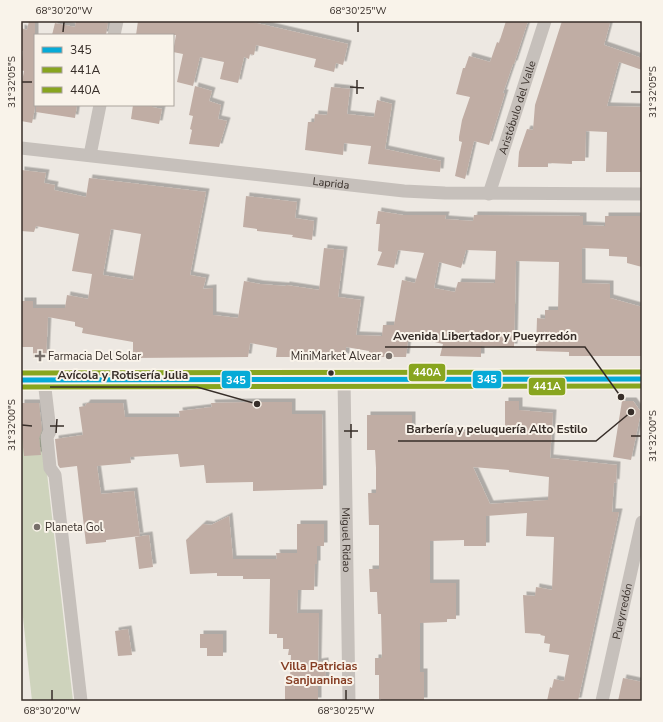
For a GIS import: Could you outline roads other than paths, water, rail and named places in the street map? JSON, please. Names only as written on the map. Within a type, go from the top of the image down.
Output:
[{"type":"main road","points":[[21,380],[642,379]]},
{"type":"street","points":[[114,34],[117,21]]},
{"type":"street","name":"Aristóbulo del Valle","points":[[489,194],[545,21]]},
{"type":"street","points":[[90,155],[100,106]]},
{"type":"street","name":"Laprida","points":[[21,148],[404,191],[489,194],[642,194]]},
{"type":"street","name":"Miguel Ridao","points":[[344,379],[349,701]]},
{"type":"street","points":[[44,380],[50,431],[47,437],[50,468],[55,475],[81,701]]},
{"type":"street","name":"Pueyrredón","points":[[602,701],[642,522]]},
{"type":"place","name":"Farmacia Del Solar","points":[[40,356]]},
{"type":"place","name":"MiniMarket Alvear","points":[[389,356]]},
{"type":"place","name":"Avenida Libertador y Pueyrredón","points":[[621,397]]},
{"type":"place","name":"Avícola y Rotisería Julia","points":[[257,404]]},
{"type":"place","name":"Barbería y peluquería Alto Estilo","points":[[631,412]]},
{"type":"place","name":"Planeta Gol","points":[[37,527]]},
{"type":"district","name":"Villa Patricias Sanjuaninas","points":[[319,673]]}]
